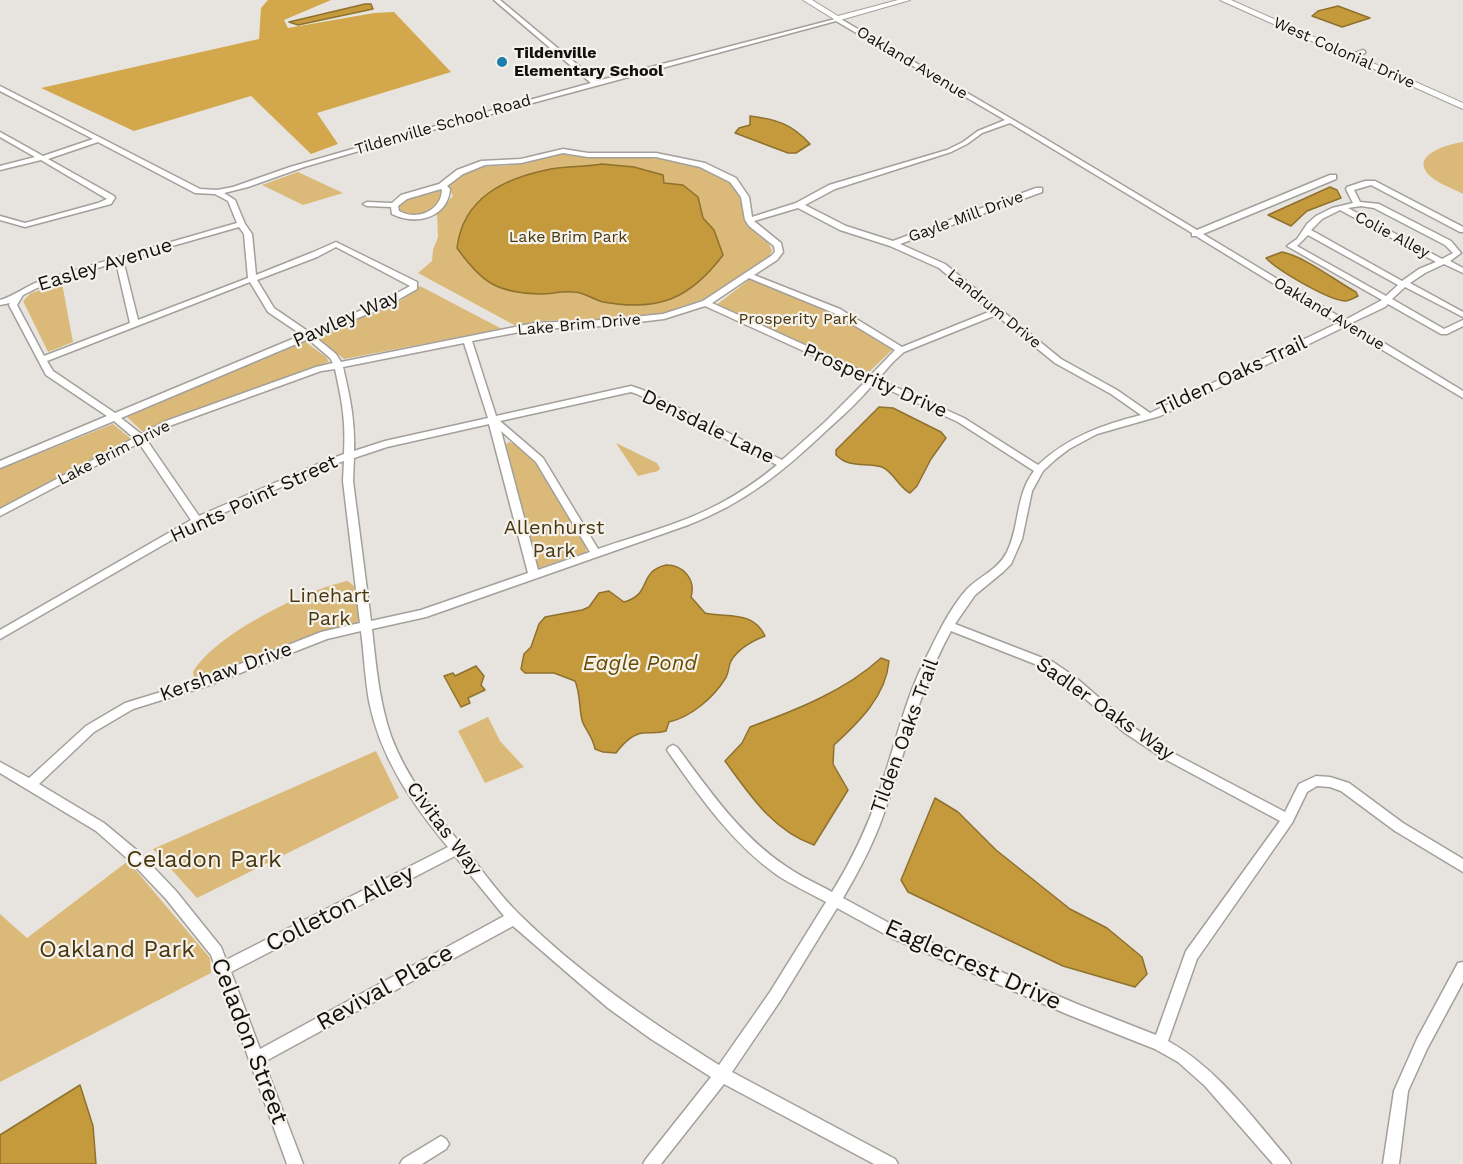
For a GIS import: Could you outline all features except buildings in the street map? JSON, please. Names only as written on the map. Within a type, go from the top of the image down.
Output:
[{"type":"highway","name":"West Colonial Drive","points":[[1224,0],[1463,106]]},
{"type":"highway","name":"West Colonial Drive","points":[[1243,0],[1463,96]]},
{"type":"main road","points":[[807,0],[837,18]]},
{"type":"main road","name":"Tildenville School Road","points":[[837,18],[906,0]]},
{"type":"street","points":[[497,0],[594,83]]},
{"type":"street","name":"Tildenville School Road","points":[[0,88],[198,191],[218,193],[296,168],[594,83],[837,18]]},
{"type":"street","name":"Oakland Avenue","points":[[837,18],[1463,394]]},
{"type":"street","points":[[1352,56],[1363,52]]},
{"type":"street","points":[[971,140],[971,137],[980,132],[1008,121]]},
{"type":"street","points":[[367,204],[394,205],[408,195],[442,186],[467,168],[483,163],[521,161],[563,151],[588,155],[656,155],[702,165],[733,180],[746,197],[749,220],[799,205],[832,187],[949,151],[971,140],[1018,126]]},
{"type":"street","points":[[0,134],[111,198],[101,205],[33,224],[16,224],[0,218]]},
{"type":"street","points":[[0,168],[40,158],[96,138]]},
{"type":"street","points":[[1196,234],[1333,177]]},
{"type":"street","points":[[1357,203],[1350,189],[1365,183],[1372,183],[1463,230]]},
{"type":"street","points":[[394,205],[395,212],[406,217],[427,214],[445,202],[446,189],[442,186]]},
{"type":"street","name":"Gayle Mill Drive","points":[[893,244],[1039,190]]},
{"type":"street","points":[[218,193],[231,200],[248,234],[252,279],[272,310],[309,336],[333,356],[338,364]]},
{"type":"street","points":[[1442,261],[1457,253],[1454,248],[1376,206],[1357,203],[1313,223],[1302,241],[1291,246],[1444,332],[1463,323]]},
{"type":"street","name":"Landrum Drive","points":[[799,205],[843,228],[893,244],[942,266],[1058,361],[1114,392],[1148,416]]},
{"type":"street","name":"Colie Alley","points":[[1342,208],[1463,271]]},
{"type":"street","points":[[1405,221],[1426,211]]},
{"type":"street","name":"Lake Brim Drive","points":[[0,513],[184,417],[338,364],[546,325],[589,325],[638,320],[672,314],[706,303],[780,252],[778,245],[760,232],[749,220]]},
{"type":"street","name":"Easley Avenue","points":[[196,520],[140,438],[116,418],[49,373],[13,306],[20,293],[34,286],[241,224]]},
{"type":"street","points":[[1307,231],[1463,315]]},
{"type":"street","name":"Pawley Way","points":[[0,465],[398,298],[414,287],[414,284],[336,244],[314,255],[41,360]]},
{"type":"street","points":[[118,259],[135,324]]},
{"type":"street","name":"Tilden Oaks Trail","points":[[651,1164],[722,1076],[773,1001],[865,845],[891,778],[919,688],[949,626],[972,592],[1007,561],[1018,538],[1024,495],[1039,470],[1064,446],[1087,434],[1117,423],[1148,416],[1382,304],[1403,284],[1442,261]]},
{"type":"street","points":[[748,275],[837,311],[901,350]]},
{"type":"street","points":[[0,303],[15,299]]},
{"type":"street","name":"Prosperity Drive","points":[[706,303],[962,420],[1039,470]]},
{"type":"street","points":[[871,380],[890,358],[901,350],[998,311]]},
{"type":"street","points":[[466,339],[493,420],[534,576]]},
{"type":"street","name":"Civitas Way","points":[[338,364],[348,406],[348,481],[375,701],[396,762],[424,809],[514,918],[614,1003],[656,1034],[722,1076],[890,1164]]},
{"type":"street","name":"Kershaw Drive","points":[[31,784],[90,729],[115,712],[203,684],[326,635],[422,614],[684,523],[722,507],[748,491],[782,464],[863,391],[871,380]]},
{"type":"street","name":"Densdale Lane","points":[[493,420],[631,390],[640,392],[782,464]]},
{"type":"street","points":[[493,420],[540,460],[596,554]]},
{"type":"street","name":"Hunts Point Street","points":[[0,635],[196,520],[278,483],[349,455],[385,444],[493,420]]},
{"type":"street","name":"Sadler Oaks Way","points":[[949,626],[1049,665],[1071,680],[1129,730],[1165,754],[1288,819]]},
{"type":"street","name":"Eaglecrest Drive","points":[[673,750],[716,810],[752,846],[782,871],[897,934],[1074,1010],[1160,1044],[1183,1057],[1210,1081],[1283,1164]]},
{"type":"street","name":"Celadon Street","points":[[0,767],[100,827],[135,857],[198,927],[216,951],[295,1164]]},
{"type":"street","points":[[1160,1044],[1191,956],[1288,819],[1303,788],[1316,781],[1330,782],[1345,787],[1400,826],[1463,866]]},
{"type":"street","name":"Colleton Alley","points":[[224,969],[456,849]]},
{"type":"street","name":"Revival Place","points":[[256,1059],[514,918]]},
{"type":"street","points":[[1391,1164],[1401,1091],[1422,1044],[1463,968]]},
{"type":"street","points":[[408,1164],[441,1144]]},
{"type":"green space","points":[[1463,142],[1463,194],[1430,176],[1425,169],[1424,162],[1433,152]]},
{"type":"green space","name":"Lake Brim Park","points":[[573,152],[681,162],[720,174],[734,186],[752,228],[772,251],[768,258],[707,298],[657,315],[621,319],[539,321],[516,326],[418,273],[432,261],[438,237],[437,213],[453,196],[447,184],[476,168],[511,165]]},
{"type":"green space","points":[[298,172],[343,193],[303,205],[262,185]]},
{"type":"green space","points":[[442,189],[442,203],[424,213],[408,215],[398,209],[410,197]]},
{"type":"green space","name":"Prosperity Park","points":[[750,279],[804,299],[840,316],[893,349],[870,371],[863,372],[715,306]]},
{"type":"green space","points":[[62,283],[73,342],[48,352],[23,301],[31,293]]},
{"type":"green space","points":[[420,286],[502,329],[344,359],[318,339],[325,332],[400,301]]},
{"type":"green space","points":[[304,341],[326,357],[329,362],[168,419],[148,431],[142,431],[127,417]]},
{"type":"green space","points":[[113,424],[130,438],[129,441],[0,509],[0,469]]},
{"type":"green space","name":"Allenhurst Park","points":[[509,442],[519,447],[542,472],[587,547],[586,552],[539,568],[536,565],[505,445]]},
{"type":"green space","points":[[616,443],[657,463],[660,468],[658,471],[638,476]]},
{"type":"green space","name":"Linehart Park","points":[[348,581],[354,586],[358,608],[358,622],[354,625],[322,631],[199,679],[194,677],[193,672],[204,658],[240,629],[309,593]]},
{"type":"green space","points":[[488,717],[500,741],[524,767],[485,783],[458,731]]},
{"type":"green space","name":"Celadon Park","points":[[376,751],[399,798],[197,898],[153,849]]},
{"type":"green space","name":"Oakland Park","points":[[128,861],[210,958],[211,973],[0,1082],[0,914],[27,938]]},
{"type":"shaded area","points":[[268,0],[331,0],[284,20],[288,28],[374,13],[394,12],[451,72],[317,113],[338,144],[311,154],[251,96],[134,131],[41,88],[259,39],[261,8]]},
{"type":"water","points":[[371,4],[373,9],[298,25],[289,22]]},
{"type":"water","points":[[1338,6],[1370,18],[1342,27],[1312,16],[1318,11]]},
{"type":"water","points":[[750,116],[768,119],[790,127],[810,144],[796,153],[788,153],[735,133],[739,128],[750,125]]},
{"type":"water","name":"Lake Brim Park","points":[[602,164],[634,167],[663,175],[664,183],[683,185],[698,197],[703,218],[714,230],[723,255],[711,270],[685,292],[656,303],[623,305],[603,302],[577,292],[541,294],[513,291],[492,284],[483,278],[457,248],[461,230],[468,215],[489,193],[518,178],[534,173]]},
{"type":"water","points":[[1330,187],[1337,190],[1341,198],[1307,211],[1291,226],[1268,215]]},
{"type":"water","points":[[1282,252],[1310,264],[1356,292],[1358,296],[1345,301],[1337,299],[1291,277],[1266,258]]},
{"type":"water","points":[[879,407],[893,408],[941,432],[946,438],[931,459],[917,486],[910,493],[886,469],[852,464],[836,455],[836,450]]},
{"type":"water","name":"Eagle Pond","points":[[666,565],[678,568],[687,575],[692,585],[691,597],[705,613],[747,619],[754,622],[765,636],[750,643],[737,653],[720,686],[701,706],[669,722],[666,731],[635,735],[616,753],[603,752],[595,749],[583,723],[575,681],[554,673],[525,673],[521,669],[524,654],[531,647],[539,624],[545,617],[582,610],[589,607],[599,593],[609,591],[624,602],[639,594],[651,573]]},
{"type":"water","points":[[881,658],[889,661],[883,686],[862,718],[834,745],[833,764],[848,790],[814,845],[799,839],[774,821],[753,799],[725,761],[742,743],[750,727],[836,690]]},
{"type":"water","points":[[476,666],[484,676],[481,685],[485,690],[468,698],[470,703],[461,707],[444,676],[453,673],[455,676]]},
{"type":"water","points":[[935,798],[958,812],[996,850],[1070,909],[1107,928],[1142,957],[1147,974],[1135,987],[1063,966],[908,892],[901,880]]},
{"type":"water","points":[[80,1085],[93,1126],[96,1164],[0,1164],[0,1135]]},
{"type":"place","name":"Tildenville Elementary School","points":[[502,62]]}]
